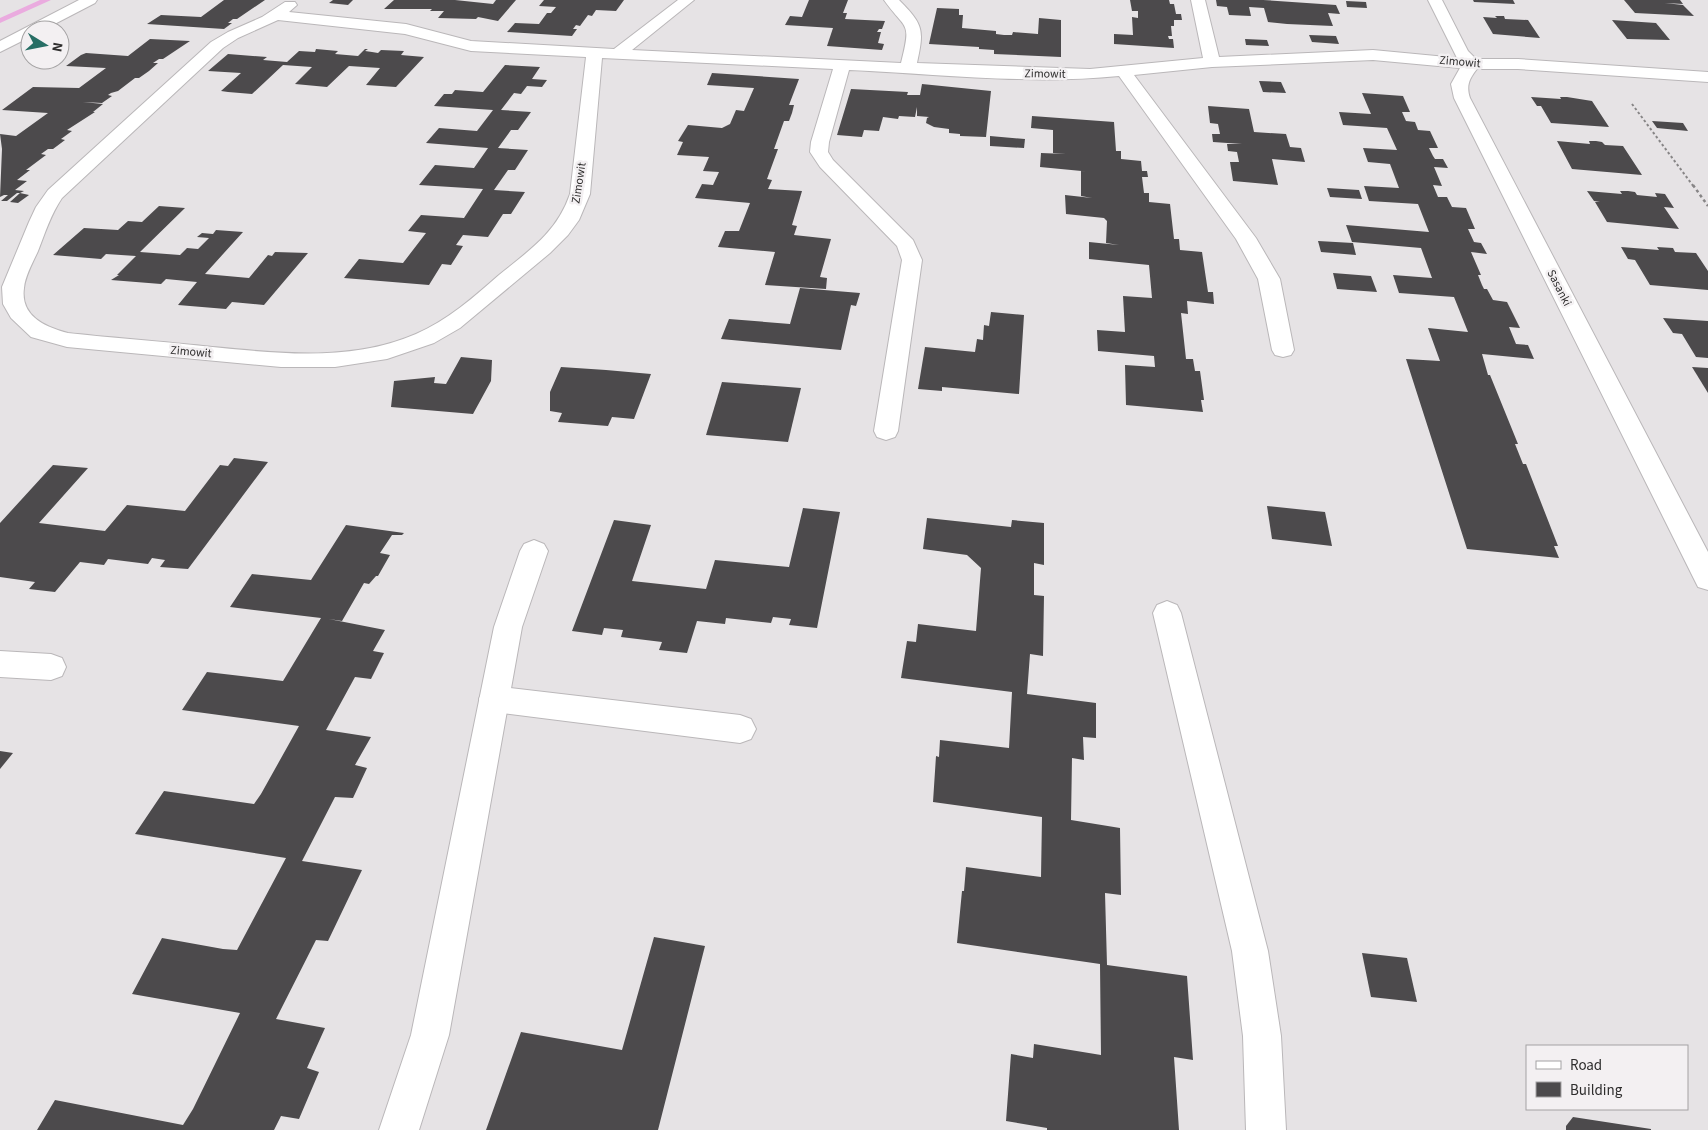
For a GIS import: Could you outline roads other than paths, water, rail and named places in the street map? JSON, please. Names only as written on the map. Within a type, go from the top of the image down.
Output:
[{"type":"street","points":[[50,20],[90,0]]},
{"type":"street","name":"Zimowit","points":[[297,0],[275,15],[233,35],[217,45],[55,194],[39,222],[13,287],[14,304],[22,318],[39,332],[67,340],[276,360],[360,357],[383,353],[412,344],[438,332],[462,318],[558,237],[575,210],[580,194],[594,53]]},
{"type":"street","points":[[617,54],[687,0]]},
{"type":"street","points":[[891,0],[909,18],[916,31],[908,68]]},
{"type":"street","points":[[1198,0],[1212,62]]},
{"type":"street","points":[[1434,0],[1461,52],[1472,64]]},
{"type":"street","name":"Zimowit","points":[[275,15],[406,29],[471,46],[908,68],[1056,74],[1124,72],[1212,62],[1373,54],[1472,64],[1518,64],[1708,76]]},
{"type":"street","points":[[0,47],[20,36]]},
{"type":"street","name":"Sasanki","points":[[1472,64],[1458,82],[1458,90],[1708,578]]},
{"type":"street","points":[[842,65],[820,142],[819,152],[826,163],[906,244],[912,260],[886,431]]},
{"type":"street","points":[[1124,72],[1256,252],[1269,279],[1283,350]]},
{"type":"street","points":[[399,1130],[430,1035],[508,627],[534,551]]},
{"type":"street","points":[[1167,613],[1250,951],[1262,1036],[1266,1130]]},
{"type":"street","points":[[0,664],[52,667]]},
{"type":"street","points":[[494,699],[740,729]]},
{"type":"waterway","points":[[0,21],[47,0]]}]
